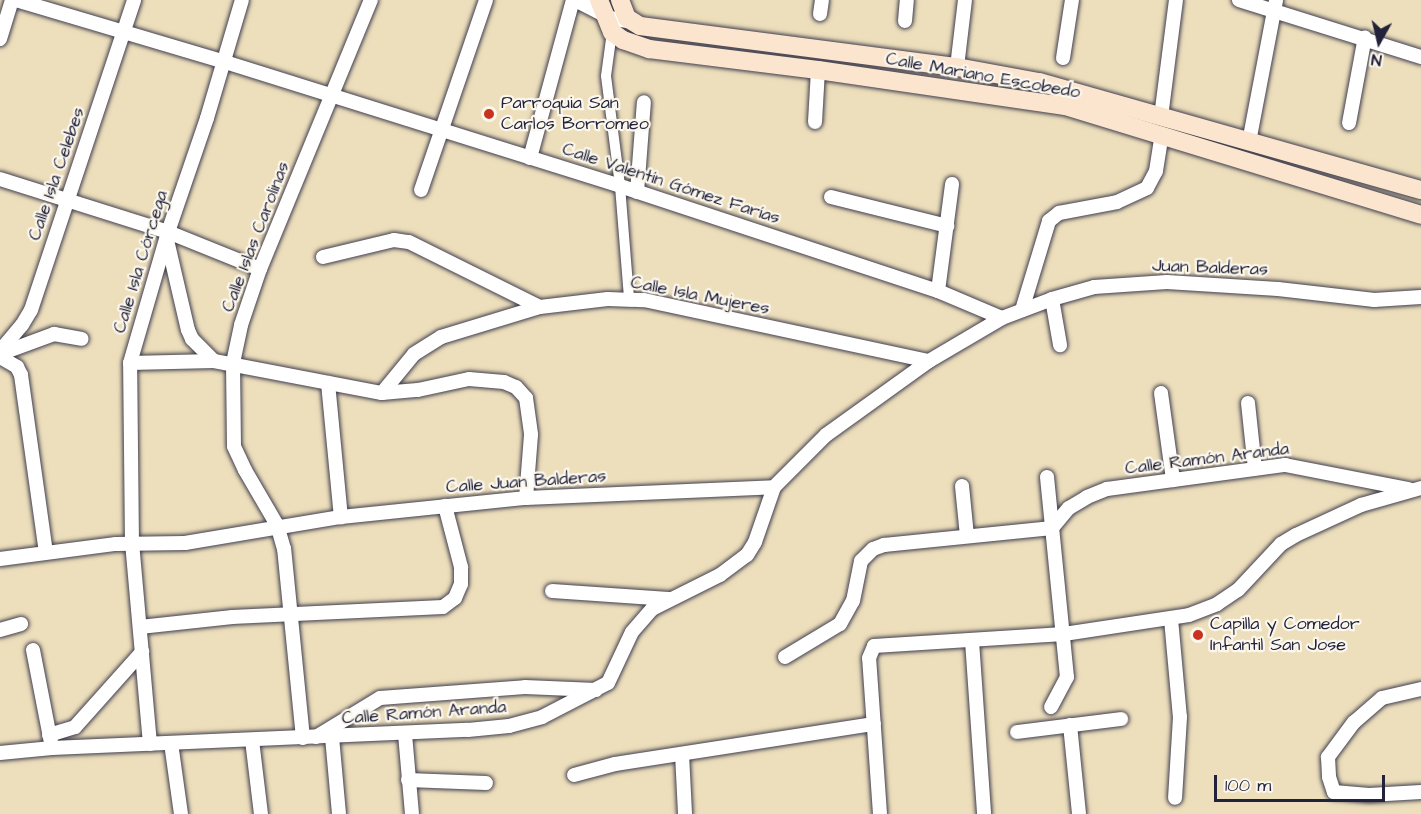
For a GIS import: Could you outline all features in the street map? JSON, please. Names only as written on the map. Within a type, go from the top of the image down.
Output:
[{"type":"main road","points":[[620,0],[624,13],[632,22]]},
{"type":"main road","points":[[601,7],[612,32]]},
{"type":"main road","name":"Calle Mariano Escobedo","points":[[632,22],[649,28],[957,67],[1062,87],[1161,126],[1419,215]]},
{"type":"main road","name":"Calle Mariano Escobedo","points":[[612,32],[623,40],[649,49],[1043,102],[1249,142],[1421,190]]},
{"type":"street","name":"Calle Valentín Gómez Farías","points":[[14,0],[225,62],[620,186],[938,291],[1002,318]]},
{"type":"street","points":[[0,39],[14,0]]},
{"type":"street","name":"Calle Isla Celebes","points":[[0,354],[31,310],[134,0]]},
{"type":"street","name":"Calle Isla Córcega","points":[[150,744],[132,544],[130,363],[167,235],[225,62],[243,0]]},
{"type":"street","name":"Calle Islas Carolinas","points":[[310,737],[284,549],[277,525],[241,463],[234,446],[233,363],[241,325],[260,269],[371,0]]},
{"type":"street","points":[[421,190],[486,0]]},
{"type":"street","points":[[530,158],[574,0]]},
{"type":"street","name":"Calle Mariano Escobedo","points":[[574,0],[601,7],[617,21],[632,22]]},
{"type":"street","points":[[820,14],[822,0]]},
{"type":"street","points":[[905,21],[907,0]]},
{"type":"street","points":[[957,67],[965,0]]},
{"type":"street","points":[[1064,58],[1072,0]]},
{"type":"street","points":[[1022,310],[1047,226],[1053,217],[1117,202],[1147,188],[1156,171],[1176,0]]},
{"type":"street","points":[[1239,0],[1274,5],[1421,57]]},
{"type":"street","points":[[1249,142],[1274,5]]},
{"type":"street","points":[[612,32],[606,76],[620,186],[628,299]]},
{"type":"street","points":[[1349,123],[1365,37]]},
{"type":"street","points":[[814,122],[818,70]]},
{"type":"street","points":[[637,192],[644,102]]},
{"type":"street","points":[[0,179],[260,269]]},
{"type":"street","points":[[938,291],[952,184]]},
{"type":"street","points":[[831,197],[947,226]]},
{"type":"street","points":[[167,235],[184,319],[192,339],[214,361]]},
{"type":"street","points":[[323,257],[394,240],[410,242],[540,307]]},
{"type":"street","name":"Juan Balderas","points":[[1002,318],[1052,299],[1094,287],[1167,282],[1278,289],[1374,300],[1421,297]]},
{"type":"street","name":"Calle Isla Mujeres","points":[[382,393],[425,344],[441,337],[540,307],[628,299],[929,361]]},
{"type":"street","points":[[1052,299],[1060,345]]},
{"type":"street","points":[[774,487],[790,467],[826,435],[929,361],[1002,318]]},
{"type":"street","points":[[0,354],[54,334],[82,339]]},
{"type":"street","points":[[181,360],[192,339]]},
{"type":"street","points":[[0,354],[17,367],[21,375],[46,552]]},
{"type":"street","points":[[130,363],[181,360],[233,363],[382,393],[418,390],[469,379],[504,382],[516,387],[526,398],[531,435],[526,498]]},
{"type":"street","points":[[328,383],[341,517]]},
{"type":"street","points":[[1161,393],[1173,480]]},
{"type":"street","points":[[1248,403],[1256,469]]},
{"type":"street","name":"Calle Ramón Aranda","points":[[1052,528],[1069,508],[1086,497],[1107,489],[1286,465],[1310,467],[1417,489]]},
{"type":"street","points":[[1047,477],[1067,677],[1051,707]]},
{"type":"street","points":[[962,486],[968,536]]},
{"type":"street","name":"Calle Juan Balderas","points":[[0,558],[132,544],[185,543],[277,525],[526,498],[774,487]]},
{"type":"street","name":"Calle Ramón Aranda","points":[[51,742],[150,744],[405,734],[509,726],[542,717],[598,691],[608,683],[639,620],[652,609],[720,574],[747,555],[755,542],[774,487]]},
{"type":"street","points":[[880,814],[869,654],[871,648],[879,644],[972,641],[1064,634],[1171,619],[1217,603],[1238,590],[1281,544],[1296,535],[1361,505],[1417,489]]},
{"type":"street","points":[[140,627],[199,620],[443,607],[455,598],[461,584],[461,567],[446,506]]},
{"type":"street","points":[[784,657],[840,624],[853,601],[861,561],[873,549],[968,536],[1052,528]]},
{"type":"street","points":[[552,591],[669,599]]},
{"type":"street","points":[[1171,619],[1180,717],[1175,798]]},
{"type":"street","points":[[0,630],[21,624]]},
{"type":"street","points":[[972,641],[984,814]]},
{"type":"street","points":[[33,650],[51,742]]},
{"type":"street","points":[[0,753],[51,742],[75,727],[142,652]]},
{"type":"street","points":[[310,737],[380,698],[525,687],[598,691]]},
{"type":"street","points":[[1421,688],[1382,698],[1369,707],[1342,736],[1328,757],[1329,777],[1334,792],[1369,795],[1421,792]]},
{"type":"street","points":[[1017,732],[1121,719]]},
{"type":"street","points":[[573,775],[615,764],[874,724]]},
{"type":"street","points":[[1070,725],[1079,814]]},
{"type":"street","points":[[405,734],[412,814]]},
{"type":"street","points":[[332,737],[339,814]]},
{"type":"street","points":[[252,740],[261,814]]},
{"type":"street","points":[[171,743],[181,814]]},
{"type":"street","points":[[682,754],[685,814]]},
{"type":"street","points":[[408,780],[486,783]]},
{"type":"place","name":"Parroquia San Carlos Borromeo","points":[[489,114]]},
{"type":"place","name":"Capilla y Comedor Infantil San Jose","points":[[1198,635]]}]
